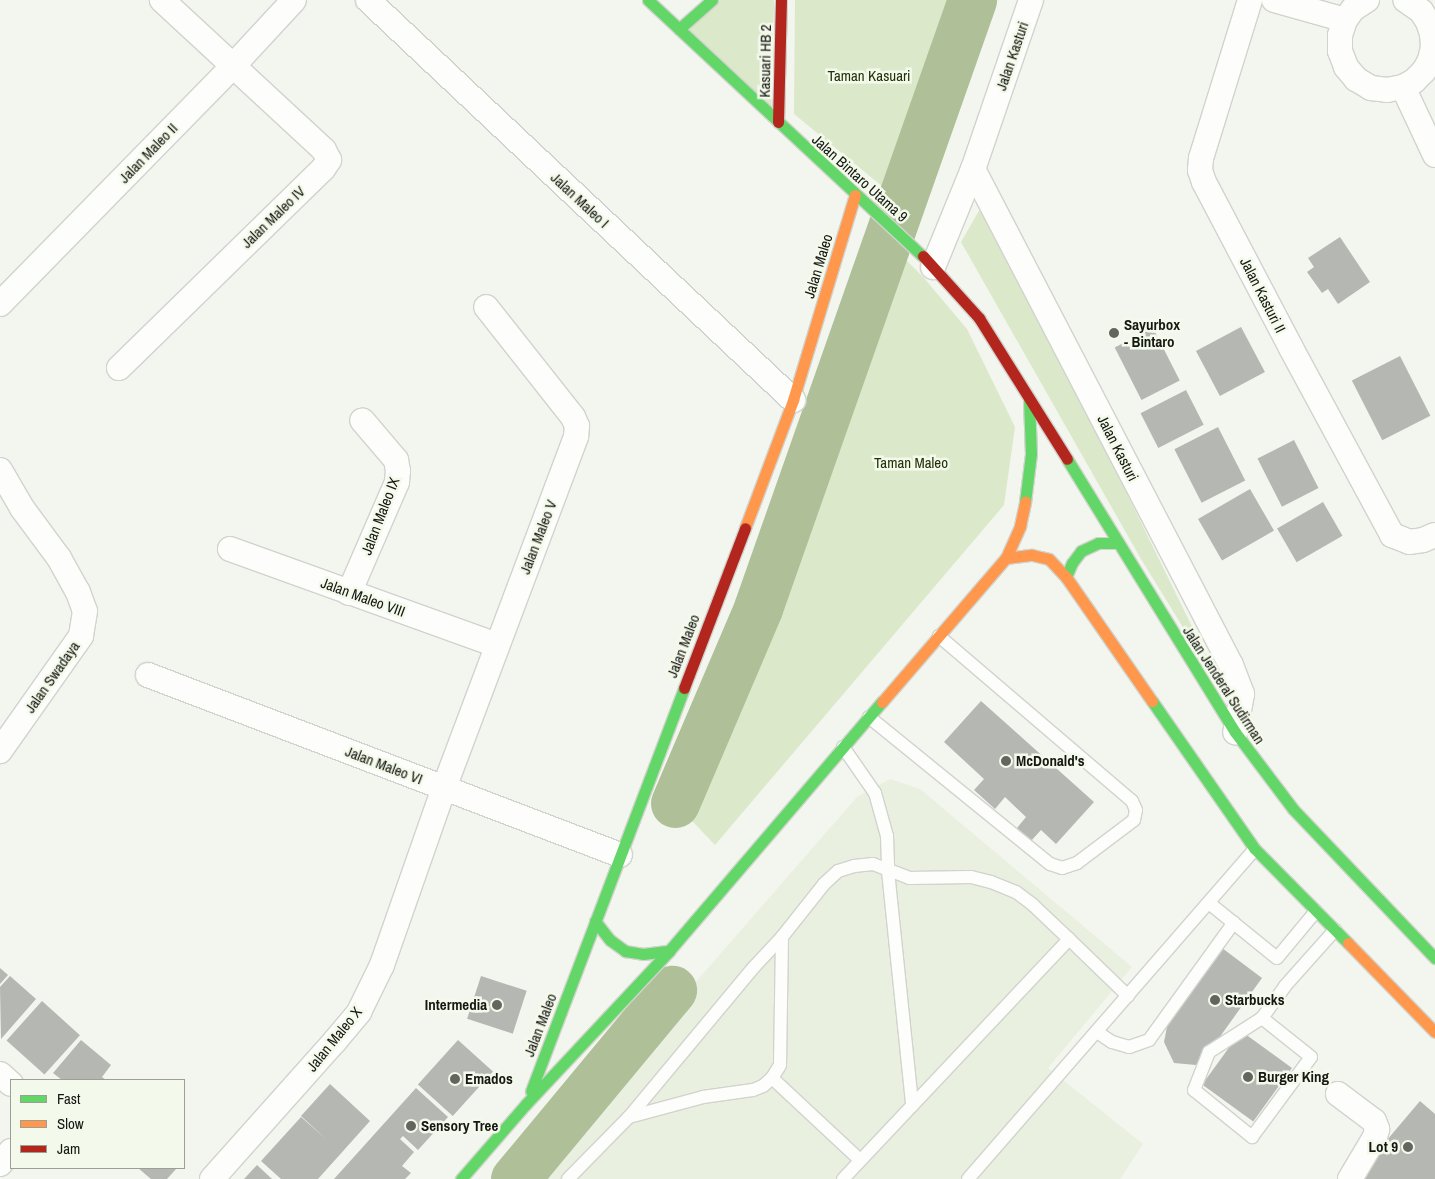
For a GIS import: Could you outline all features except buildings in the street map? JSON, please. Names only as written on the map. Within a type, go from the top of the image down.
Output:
[{"type":"main road","name":"Jalan Bintaro Utama 9","points":[[648,0],[933,266],[979,318],[1029,397]]},
{"type":"main road","points":[[679,29],[712,0]]},
{"type":"main road","name":"Kasuari HB 2","points":[[778,122],[781,0]]},
{"type":"main road","name":"Jalan Maleo","points":[[526,1104],[792,400],[856,195]]},
{"type":"main road","name":"Jalan Maleo","points":[[462,1179],[526,1104],[669,951],[1006,558],[1020,526],[1027,493],[1031,454],[1029,397]]},
{"type":"main road","name":"Jalan Jenderal Sudirman","points":[[1029,397],[1117,543],[1235,732],[1292,809],[1435,958]]},
{"type":"main road","points":[[1066,577],[1072,562],[1081,551],[1098,543],[1117,543]]},
{"type":"main road","points":[[1006,558],[1032,555],[1048,559],[1066,577],[1255,850],[1435,1032]]},
{"type":"main road","points":[[595,921],[610,940],[625,951],[643,954],[669,951]]},
{"type":"street","points":[[162,0],[232,67]]},
{"type":"street","name":"Jalan Maleo II","points":[[0,304],[232,67],[294,0]]},
{"type":"street","name":"Jalan Maleo I","points":[[368,0],[792,400]]},
{"type":"street","name":"Jalan Kasturi","points":[[933,266],[973,168],[1031,0]]},
{"type":"street","name":"Jalan Kasturi II","points":[[1250,0],[1201,158],[1200,170],[1204,182],[1392,535],[1409,542],[1423,540],[1435,535]]},
{"type":"street","points":[[1274,0],[1345,20]]},
{"type":"street","points":[[1367,0],[1352,9],[1345,20],[1340,35],[1340,51],[1346,67],[1356,79],[1370,88],[1387,90],[1403,87],[1414,81],[1424,71],[1430,60],[1432,41],[1431,21],[1421,11],[1404,0]]},
{"type":"street","name":"Jalan Maleo IV","points":[[119,368],[323,169],[329,160],[324,150],[232,67]]},
{"type":"street","points":[[1403,87],[1435,154]]},
{"type":"street","name":"Jalan Kasturi","points":[[973,168],[1231,665],[1242,694],[1235,732]]},
{"type":"street","name":"Jalan Maleo V","points":[[444,788],[496,645],[576,436],[577,426],[573,417],[486,307]]},
{"type":"street","name":"Jalan Maleo IX","points":[[349,592],[398,477],[396,460],[362,420]]},
{"type":"street","name":"Jalan Swadaya","points":[[0,470],[22,508],[59,558],[78,592],[85,611],[81,636],[0,750]]},
{"type":"street","name":"Jalan Maleo VIII","points":[[230,549],[496,645]]},
{"type":"street","name":"Jalan Maleo VI","points":[[148,675],[620,855]]},
{"type":"street","name":"Jalan Maleo X","points":[[212,1179],[335,1042],[359,1012],[382,966],[444,788]]},
{"type":"street","points":[[0,1074],[10,1083]]},
{"type":"street","points":[[1338,1094],[1374,1121],[1377,1129],[1375,1137],[1350,1179]]},
{"type":"street","points":[[0,1164],[10,1152]]},
{"type":"lane","points":[[869,717],[1050,864],[1062,868],[1077,863],[1134,820],[1136,810],[1132,801],[939,636]]},
{"type":"lane","points":[[843,746],[875,793],[882,810],[887,836],[888,871],[912,1106]]},
{"type":"lane","points":[[968,1179],[1255,850]]},
{"type":"lane","points":[[576,1176],[629,1117],[782,937],[824,884],[838,872],[854,866],[873,864],[888,871],[920,880],[971,877],[991,882],[1016,892],[1070,939],[1128,996]]},
{"type":"lane","points":[[1209,903],[1277,958],[1316,911]]},
{"type":"lane","points":[[1097,1032],[1112,1042],[1129,1047],[1149,1040],[1234,922]]},
{"type":"lane","points":[[1262,1018],[1310,1057],[1252,1136],[1194,1090],[1209,1052],[1262,1018],[1285,986],[1335,930]]},
{"type":"lane","points":[[629,1117],[703,1097],[753,1090],[763,1086],[772,1078],[780,1065],[782,937]]},
{"type":"lane","points":[[842,1179],[1070,939]]},
{"type":"lane","points":[[772,1078],[860,1160]]},
{"type":"shaded area","points":[[890,779],[920,789],[1132,967],[1048,1068],[1143,1144],[1120,1179],[524,1179],[857,797]]},
{"type":"green space","points":[[714,0],[774,0],[771,120],[681,32]]},
{"type":"green space","name":"Taman Kasuari","points":[[795,0],[975,0],[905,205],[794,114]]},
{"type":"green space","points":[[984,202],[1229,702],[1141,559],[961,242]]},
{"type":"green space","name":"Taman Maleo","points":[[886,240],[924,278],[967,329],[1015,427],[1004,505],[715,845],[675,803],[864,311]]},
{"type":"waterway","points":[[675,803],[758,608],[972,0]]},
{"type":"waterway","points":[[515,1179],[672,990]]},
{"type":"traffic: fast","points":[[648,0],[923,256]]},
{"type":"traffic: fast","points":[[679,29],[712,0]]},
{"type":"traffic: fast","points":[[1025,502],[1031,454],[1029,399]]},
{"type":"traffic: fast","points":[[1067,459],[1235,732],[1293,809],[1435,958]]},
{"type":"traffic: fast","points":[[1066,577],[1072,563],[1081,551],[1098,543],[1117,543]]},
{"type":"traffic: fast","points":[[531,1091],[684,688]]},
{"type":"traffic: fast","points":[[1152,701],[1255,849],[1348,943]]},
{"type":"traffic: fast","points":[[461,1179],[526,1104],[669,951],[882,702]]},
{"type":"traffic: fast","points":[[595,921],[610,940],[625,951],[643,954],[669,951]]},
{"type":"traffic: slow","points":[[745,528],[793,400],[855,195]]},
{"type":"traffic: slow","points":[[882,702],[1006,558],[1020,526],[1025,502]]},
{"type":"traffic: slow","points":[[1006,558],[1032,555],[1049,559],[1066,577],[1152,701]]},
{"type":"traffic: slow","points":[[1348,943],[1435,1032]]},
{"type":"traffic: jam","points":[[778,122],[781,0]]},
{"type":"traffic: jam","points":[[923,256],[979,318],[1067,459]]},
{"type":"traffic: jam","points":[[684,688],[745,528]]},
{"type":"place","name":"Sayurbox - Bintaro","points":[[1114,333]]},
{"type":"place","name":"McDonald's","points":[[1006,761]]},
{"type":"place","name":"Starbucks","points":[[1215,1000]]},
{"type":"place","name":"Intermedia","points":[[497,1005]]},
{"type":"place","name":"Burger King","points":[[1248,1077]]},
{"type":"place","name":"Emados","points":[[455,1079]]},
{"type":"place","name":"Sensory Tree","points":[[411,1126]]},
{"type":"place","name":"Lot 9","points":[[1408,1147]]}]
